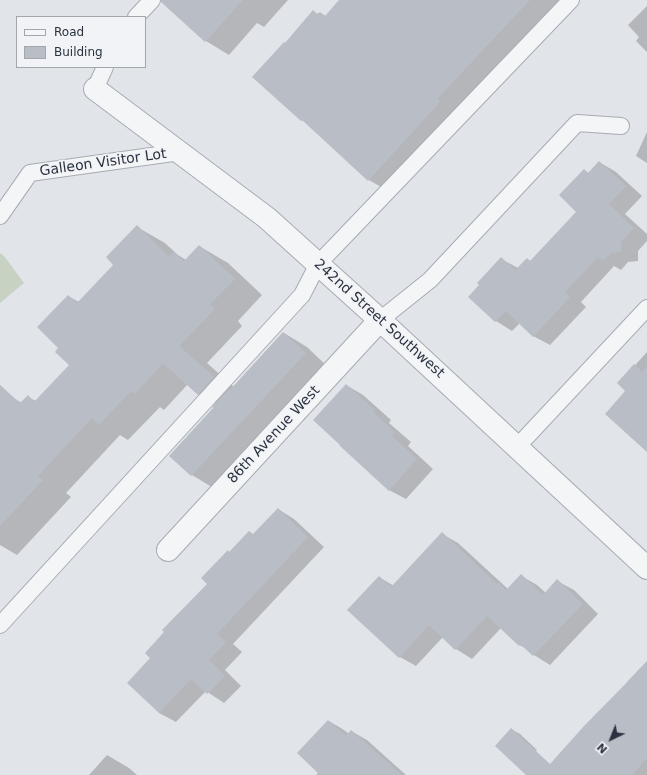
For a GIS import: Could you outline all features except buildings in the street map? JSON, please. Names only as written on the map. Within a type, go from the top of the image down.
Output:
[{"type":"street","name":"242nd Street Southwest","points":[[95,88],[267,218],[380,320],[647,568]]},
{"type":"street","name":"86th Avenue West","points":[[168,550],[380,320]]},
{"type":"lane","points":[[137,16],[152,0]]},
{"type":"lane","points":[[0,625],[302,295],[318,264],[571,0]]},
{"type":"lane","points":[[95,88],[105,68]]},
{"type":"lane","points":[[380,320],[430,280],[577,123],[621,126]]},
{"type":"lane","name":"Galleon Visitor Lot","points":[[0,216],[30,173],[180,152]]},
{"type":"lane","points":[[517,447],[647,308]]},
{"type":"green space","points":[[0,253],[4,256],[24,283],[0,303]]}]
